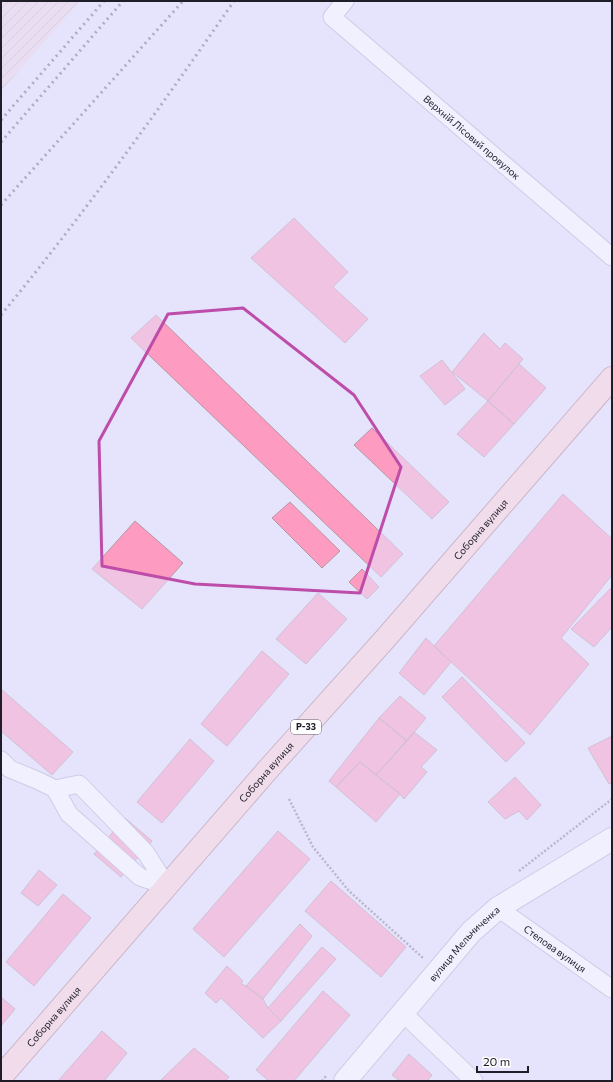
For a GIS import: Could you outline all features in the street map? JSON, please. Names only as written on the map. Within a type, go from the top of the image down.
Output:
[{"type":"main road","name":"Соборна вулиця","points":[[1,1078],[271,766],[385,639],[612,378]]},
{"type":"street","name":"Верхній Лісовий провулок","points":[[345,1],[332,17],[612,257]]},
{"type":"street","points":[[1,760],[10,769],[55,789],[69,814],[140,877],[167,886]]},
{"type":"street","points":[[55,789],[79,784],[146,853],[167,886]]},
{"type":"street","name":"вулиця Мельниченка","points":[[345,1081],[471,932],[498,908],[612,839]]},
{"type":"street","name":"Степова вулиця","points":[[498,908],[612,989]]},
{"type":"street","points":[[402,1013],[474,1081]]},
{"type":"path","points":[[289,799],[313,847],[349,890],[423,958]]},
{"type":"highlighted area","points":[[243,308],[354,395],[401,467],[360,593],[195,584],[102,566],[99,441],[168,314]]},
{"type":"shaded area","points":[[1,1],[80,1],[1,91]]},
{"type":"building","points":[[294,218],[348,272],[333,287],[368,319],[345,343],[251,258]]},
{"type":"building","points":[[156,315],[403,554],[381,577],[131,338]]},
{"type":"building","points":[[484,333],[500,349],[505,343],[523,359],[488,401],[452,372]]},
{"type":"building","points":[[442,360],[465,389],[445,405],[420,376]]},
{"type":"building","points":[[519,364],[546,388],[514,424],[488,401]]},
{"type":"building","points":[[488,401],[514,424],[484,457],[457,434]]},
{"type":"building","points":[[372,428],[449,502],[432,519],[354,445]]},
{"type":"building","points":[[563,494],[612,539],[612,575],[561,638],[589,664],[530,735],[434,646]]},
{"type":"building","points":[[290,502],[340,551],[322,568],[272,518]]},
{"type":"building","points":[[135,521],[183,563],[142,609],[92,569]]},
{"type":"building","points":[[362,569],[379,587],[367,599],[349,582]]},
{"type":"building","points":[[612,587],[612,627],[594,647],[571,629]]},
{"type":"building","points":[[318,593],[347,619],[306,664],[276,639]]},
{"type":"building","points":[[426,638],[451,662],[424,695],[399,673]]},
{"type":"building","points":[[262,651],[289,674],[227,746],[201,724]]},
{"type":"building","points":[[462,677],[525,743],[506,762],[442,697]]},
{"type":"building","points":[[1,689],[73,752],[52,775],[1,731]]},
{"type":"building","points":[[400,696],[426,718],[407,741],[379,718]]},
{"type":"building","points":[[379,718],[407,741],[376,775],[360,762],[336,787],[329,781]]},
{"type":"building","points":[[414,732],[437,750],[421,767],[427,772],[404,799],[376,775]]},
{"type":"building","points":[[612,736],[612,783],[609,784],[588,748]]},
{"type":"building","points":[[190,739],[214,761],[162,823],[137,802]]},
{"type":"building","points":[[360,762],[400,794],[376,822],[336,787]]},
{"type":"building","points":[[515,777],[541,805],[527,820],[519,811],[505,819],[488,802]]},
{"type":"building","points":[[125,818],[152,841],[121,877],[94,854]]},
{"type":"building","points":[[278,831],[310,859],[224,957],[193,929]]},
{"type":"building","points":[[39,870],[57,885],[38,906],[21,893]]},
{"type":"building","points":[[331,881],[406,947],[381,977],[305,911]]},
{"type":"building","points":[[63,894],[91,918],[34,986],[6,962]]},
{"type":"building","points":[[300,924],[312,936],[263,999],[246,986]]},
{"type":"building","points":[[322,947],[336,959],[281,1021],[268,1008]]},
{"type":"building","points":[[227,966],[243,981],[241,984],[263,999],[268,1008],[281,1021],[263,1038],[221,998],[216,1003],[205,993]]},
{"type":"building","points":[[323,991],[350,1015],[294,1081],[269,1081],[256,1070]]},
{"type":"building","points":[[1,997],[15,1009],[1,1026]]},
{"type":"building","points":[[102,1031],[127,1053],[104,1081],[58,1081]]},
{"type":"building","points":[[194,1048],[229,1077],[225,1081],[160,1081]]},
{"type":"building","points":[[409,1054],[432,1075],[427,1081],[400,1081],[392,1075]]},
{"type":"railway","points":[[1,120],[104,1]]},
{"type":"railway","points":[[1,142],[123,1]]},
{"type":"railway","points":[[1,205],[183,1]]},
{"type":"railway","points":[[1,315],[32,277],[121,160],[234,1]]}]
